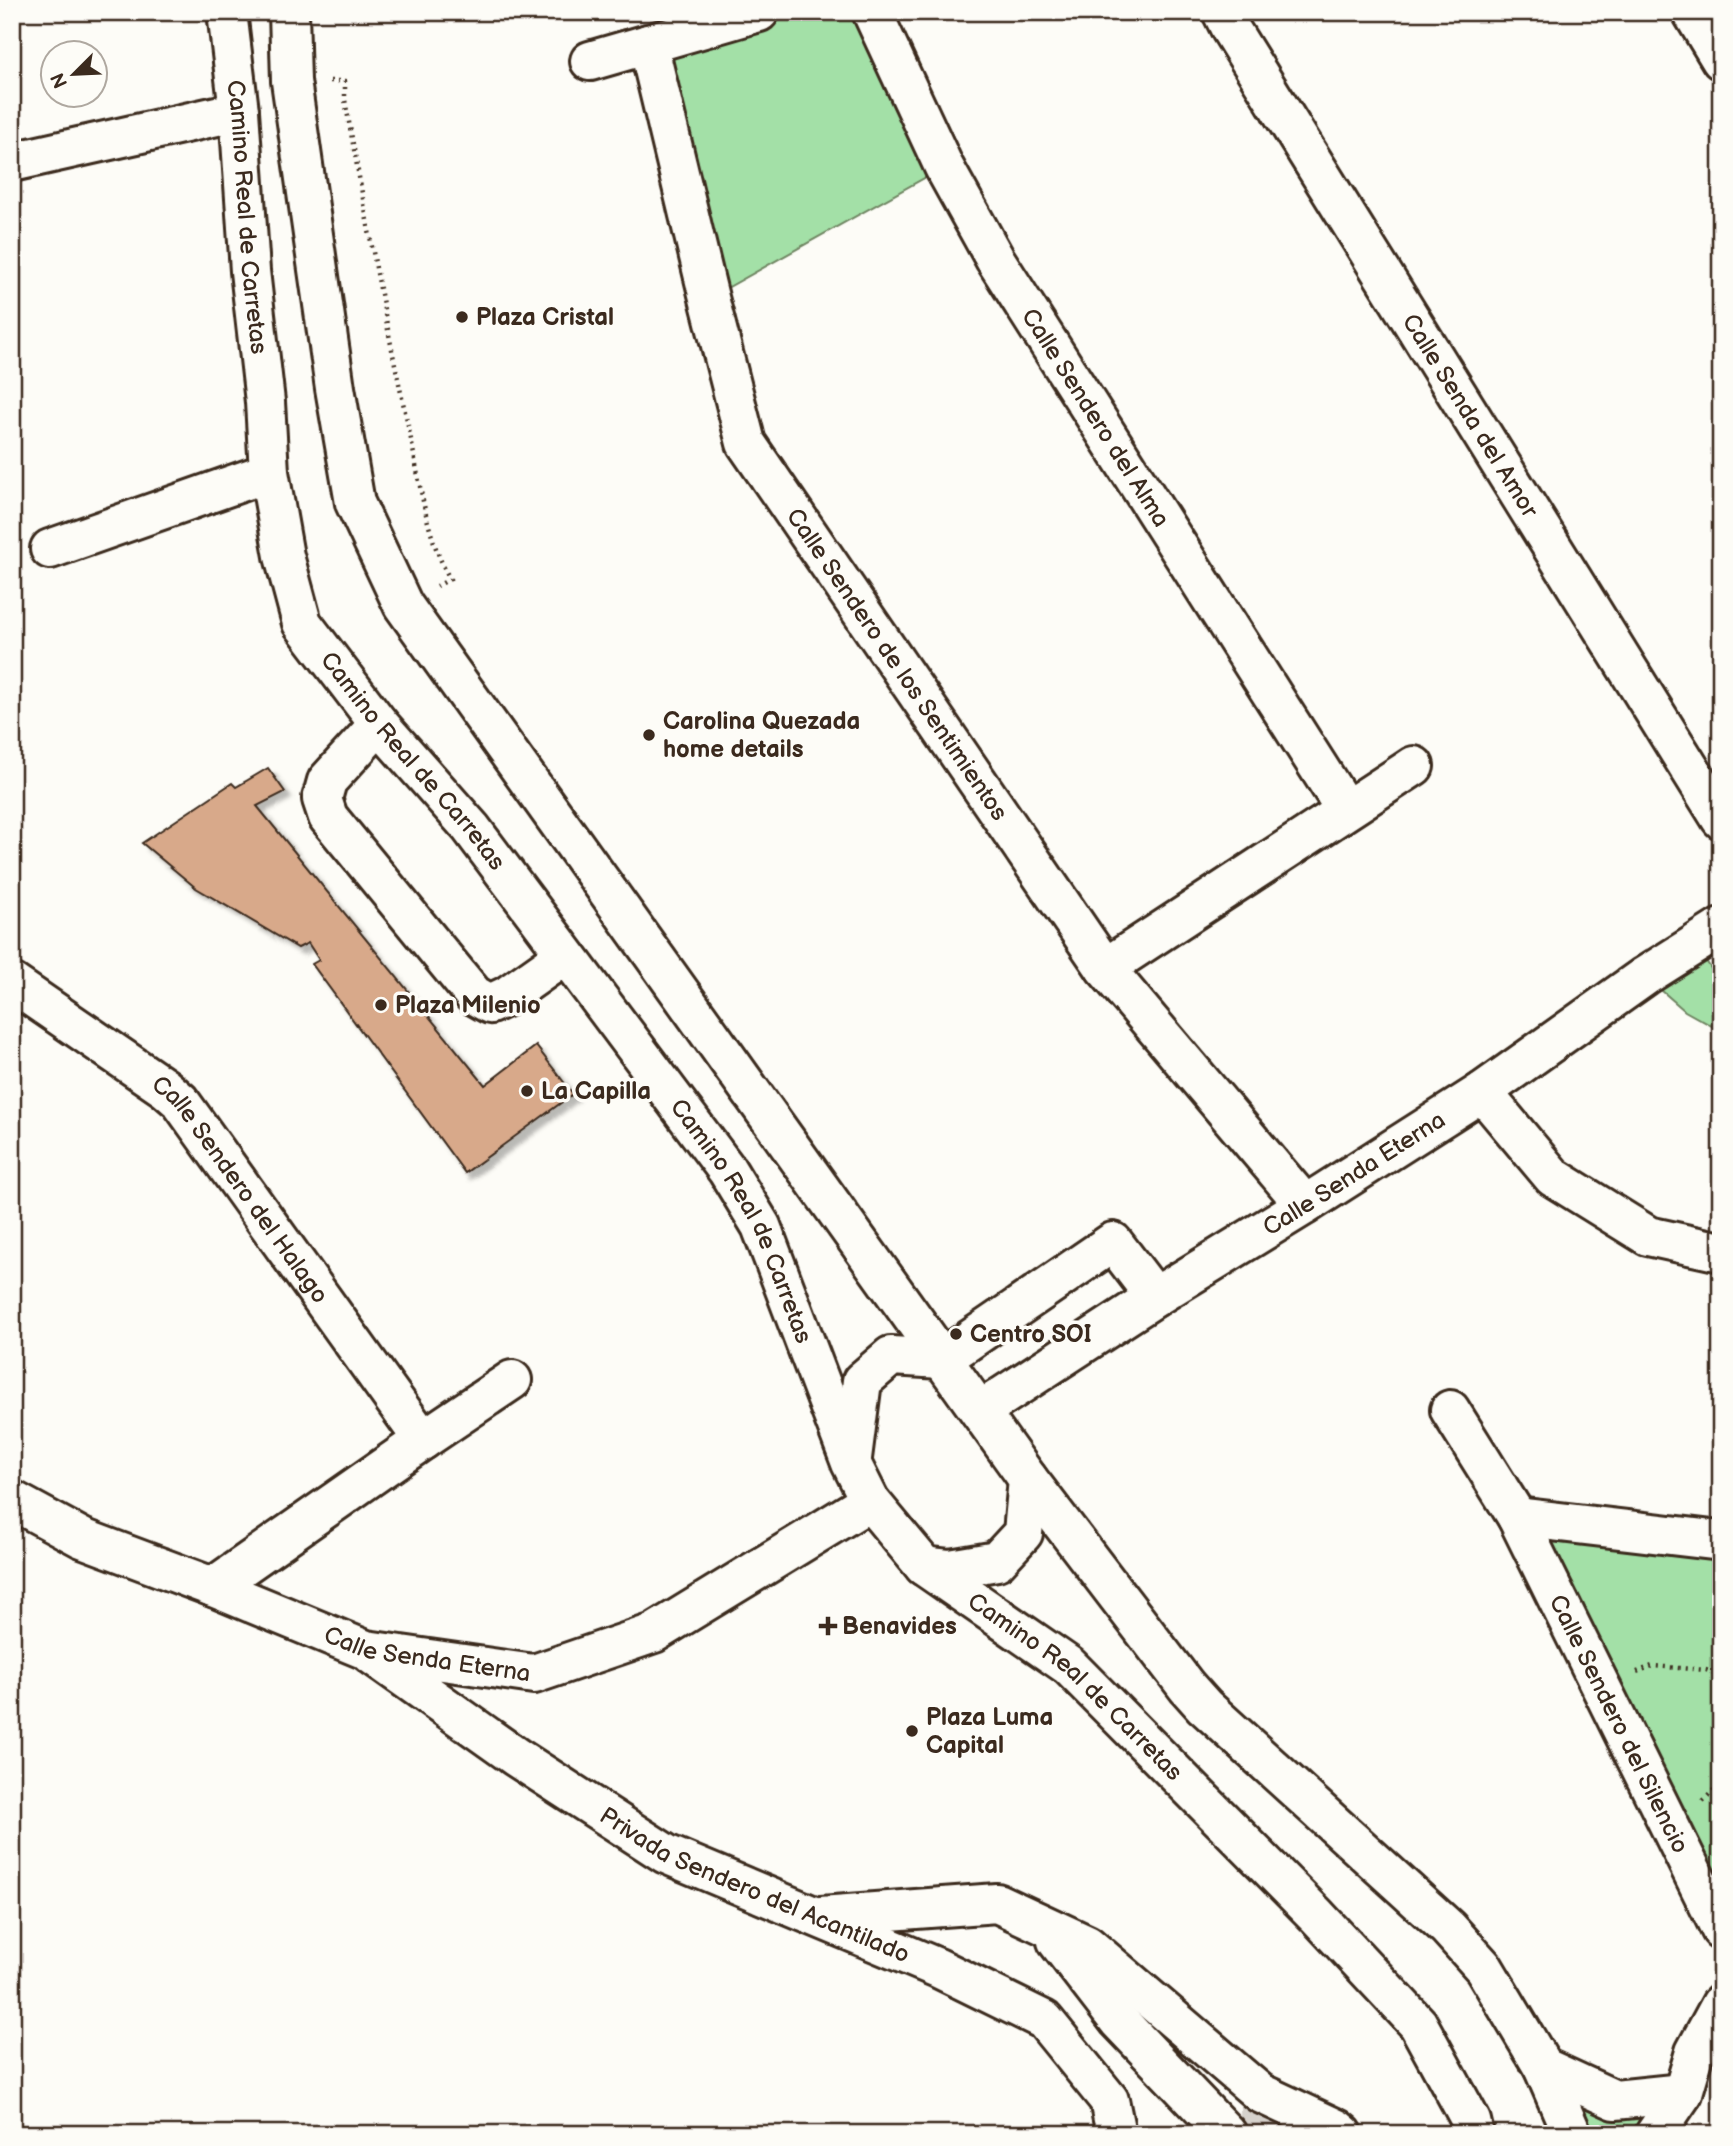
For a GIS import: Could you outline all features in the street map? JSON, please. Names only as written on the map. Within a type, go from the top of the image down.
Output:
[{"type":"street","name":"Camino Real de Carretas","points":[[227,12],[239,111],[250,271],[270,472],[284,556],[302,622],[379,724],[471,828],[727,1170],[761,1226],[851,1463],[870,1501],[924,1566],[1069,1666],[1317,1916],[1418,2024],[1475,2134]]},
{"type":"street","points":[[289,12],[291,81],[335,388],[355,502],[402,605],[1028,1479],[1204,1706],[1448,1928],[1484,1968],[1543,2067],[1572,2134]]},
{"type":"street","points":[[590,61],[759,12]]},
{"type":"street","name":"Calle Sendero del Alma","points":[[872,12],[944,167],[995,258],[1345,809]]},
{"type":"street","name":"Calle Senda del Amor","points":[[1222,12],[1721,820]]},
{"type":"street","points":[[1692,12],[1721,60]]},
{"type":"street","name":"Calle Sendero de los Sentimientos","points":[[648,44],[746,443],[1105,968],[1304,1205]]},
{"type":"street","points":[[12,162],[239,111]]},
{"type":"street","points":[[50,549],[270,472]]},
{"type":"street","points":[[379,724],[327,781],[322,799],[328,817],[474,995],[490,1004],[507,996],[565,955]]},
{"type":"street","points":[[1105,968],[1414,766]]},
{"type":"street","name":"Calle Senda Eterna","points":[[980,1411],[1482,1091],[1645,976],[1721,928]]},
{"type":"street","name":"Calle Sendero del Halago","points":[[12,984],[180,1101],[423,1440]]},
{"type":"street","points":[[1482,1091],[1553,1177],[1648,1236],[1721,1252]]},
{"type":"street","points":[[851,1463],[862,1381],[891,1356],[942,1359],[1112,1242],[1155,1297]]},
{"type":"street","points":[[213,1587],[512,1380]]},
{"type":"street","name":"Calle Sendero del Silencio","points":[[1450,1410],[1517,1517],[1721,1930]]},
{"type":"street","points":[[924,1566],[950,1569],[997,1561],[1023,1534],[1028,1479]]},
{"type":"street","name":"Calle Senda Eterna","points":[[12,1500],[82,1538],[213,1587],[366,1650],[534,1674],[654,1633],[870,1501]]},
{"type":"street","points":[[1517,1517],[1721,1541]]},
{"type":"street","name":"Privada Sendero del Acantilado","points":[[366,1650],[516,1756],[666,1854],[937,1968],[1044,2020],[1109,2101],[1116,2134]]},
{"type":"street","points":[[815,1916],[997,1903],[1087,1945],[1260,2093],[1343,2134]]},
{"type":"street","points":[[1045,1926],[1118,2020],[1227,2134]]},
{"type":"street","points":[[1655,2134],[1683,2092],[1695,2052],[1721,2004]]},
{"type":"street","points":[[1543,2067],[1615,2100],[1683,2092]]},
{"type":"path","points":[[291,81],[345,81],[345,100],[396,372],[430,528],[439,560],[450,579],[402,605]]},
{"type":"path","points":[[1631,1674],[1652,1666],[1706,1670],[1721,1676]]},
{"type":"green space","points":[[759,12],[872,12],[944,167],[709,298],[648,44]]},
{"type":"green space","points":[[1695,944],[1721,984],[1721,1031],[1685,1011],[1645,976]]},
{"type":"green space","points":[[1517,1517],[1721,1541],[1721,1930]]},
{"type":"green space","points":[[1543,2068],[1683,2093],[1655,2134],[1572,2134]]},
{"type":"building","name":"Plaza Milenio","points":[[268,768],[285,792],[257,806],[485,1085],[536,1046],[573,1094],[465,1173],[312,964],[319,960],[308,943],[298,948],[196,888],[142,843],[232,783],[236,787]]},
{"type":"tunnel","points":[[1258,2134],[1260,2093]]},
{"type":"place","name":"Plaza Cristal","points":[[462,317]]},
{"type":"place","name":"Carolina Quezada home details","points":[[649,735]]},
{"type":"place","name":"Plaza Milenio","points":[[381,1005]]},
{"type":"place","name":"La Capilla","points":[[527,1091]]},
{"type":"place","name":"Centro SOI","points":[[956,1334]]},
{"type":"place","name":"Benavides","points":[[828,1626]]},
{"type":"place","name":"Plaza Luma Capital","points":[[912,1731]]}]
